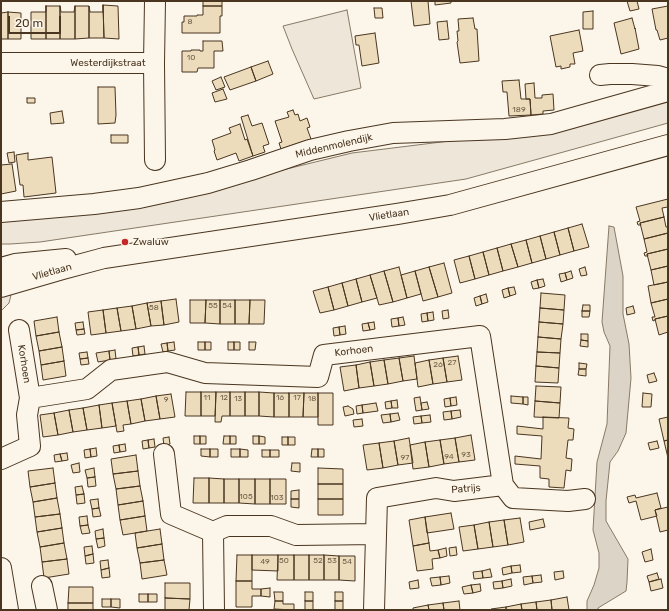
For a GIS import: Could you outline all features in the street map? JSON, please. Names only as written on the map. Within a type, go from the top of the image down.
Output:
[{"type":"street","name":"Westerdijkstraat","points":[[1,63],[154,63],[155,1]]},
{"type":"street","points":[[154,63],[155,160]]},
{"type":"street","points":[[600,75],[632,74],[658,76],[668,79]]},
{"type":"street","name":"Middenmolendijk","points":[[1,212],[94,204],[139,198],[208,183],[310,150],[393,133],[505,129],[551,124],[668,91]]},
{"type":"street","name":"Vlietlaan","points":[[1,287],[104,258],[397,214],[450,204],[668,145]]},
{"type":"street","name":"Vlietlaan","points":[[1,268],[15,264],[65,259],[104,258]]},
{"type":"street","name":"Korhoen","points":[[1,459],[30,446],[27,415],[30,398],[19,330]]},
{"type":"street","name":"Korhoen","points":[[30,398],[87,389],[111,370],[167,362],[205,373],[318,377],[324,355],[480,336],[502,485]]},
{"type":"street","points":[[164,454],[171,514],[213,532],[227,526],[271,526],[296,536],[376,534]]},
{"type":"street","points":[[502,485],[513,498],[568,501],[585,499]]},
{"type":"street","name":"Patrijs","points":[[374,610],[377,498],[436,488],[454,491],[502,485]]},
{"type":"street","points":[[213,532],[214,610]]},
{"type":"street","points":[[1,568],[8,610]]},
{"type":"street","points":[[42,586],[47,610]]},
{"type":"shaded area","points":[[347,10],[361,88],[314,99],[283,26]]},
{"type":"shaded area","points":[[668,98],[668,123],[466,179],[40,242],[1,244],[1,217],[164,199],[352,153],[498,135]]},
{"type":"shaded area","points":[[609,226],[614,227],[623,276],[623,314],[629,344],[631,378],[626,433],[618,451],[610,462],[606,501],[606,521],[628,559],[627,582],[626,591],[598,608],[598,610],[587,610],[587,601],[599,568],[599,553],[593,530],[597,462],[607,424],[610,346],[604,332],[602,322]]},
{"type":"shaded area","points":[[10,292],[11,295],[9,303],[1,311],[1,294]]},
{"type":"building","points":[[203,1],[222,1],[222,6],[203,6]]},
{"type":"building","points":[[411,1],[428,1],[430,24],[414,26]]},
{"type":"building","points":[[435,1],[451,1],[451,3],[435,5]]},
{"type":"building","points":[[627,1],[637,1],[639,9],[630,11]]},
{"type":"building","points":[[103,5],[118,6],[119,39],[104,38]]},
{"type":"building","points":[[103,5],[104,38],[89,38],[89,6],[90,12],[103,12]]},
{"type":"building","points":[[46,6],[60,6],[60,39],[46,39]]},
{"type":"building","points":[[60,6],[61,12],[74,12],[75,6],[75,39],[60,39]]},
{"type":"building","points":[[75,6],[89,6],[89,38],[75,39]]},
{"type":"building","points":[[203,6],[222,6],[222,16],[220,16],[220,33],[182,33],[182,22],[184,22],[184,16],[203,15]]},
{"type":"building","points":[[668,6],[668,38],[660,40],[656,30],[652,9]]},
{"type":"building","points":[[374,8],[382,8],[383,18],[375,18]]},
{"type":"building","points":[[593,11],[593,29],[583,29],[583,12]]},
{"type":"building","points":[[8,12],[21,13],[21,39],[8,39]]},
{"type":"building","points":[[8,12],[8,39],[1,39],[1,13]]},
{"type":"building","points":[[31,12],[46,12],[46,39],[31,39]]},
{"type":"building","points":[[473,18],[475,29],[477,29],[479,61],[460,63],[457,42],[457,31],[459,31],[458,19]]},
{"type":"building","points":[[632,18],[639,49],[621,54],[614,23]]},
{"type":"building","points":[[447,21],[449,39],[439,40],[437,22]]},
{"type":"building","points":[[579,30],[583,51],[573,53],[575,64],[570,64],[570,67],[561,69],[561,66],[556,67],[550,36]]},
{"type":"building","points":[[375,33],[379,63],[362,66],[359,45],[356,45],[355,36]]},
{"type":"building","points":[[203,41],[222,41],[223,51],[214,51],[214,68],[198,68],[197,72],[182,72],[182,51],[203,51]]},
{"type":"building","points":[[268,61],[273,74],[256,81],[251,67]]},
{"type":"building","points":[[251,67],[256,81],[230,90],[224,77]]},
{"type":"building","points":[[221,77],[225,87],[216,90],[212,81]]},
{"type":"building","points":[[519,80],[521,99],[530,99],[531,115],[509,116],[507,92],[503,92],[502,81]]},
{"type":"building","points":[[534,83],[535,98],[542,98],[542,95],[553,94],[554,110],[543,111],[543,114],[531,115],[530,99],[526,99],[525,84]]},
{"type":"building","points":[[98,87],[115,87],[115,123],[98,124]]},
{"type":"building","points":[[223,89],[227,99],[215,102],[212,93]]},
{"type":"building","points":[[27,98],[35,98],[35,103],[27,103]]},
{"type":"building","points":[[293,110],[295,115],[298,114],[300,121],[307,118],[310,127],[307,128],[311,139],[281,149],[279,143],[282,142],[275,121],[289,117],[287,112]]},
{"type":"building","points":[[62,111],[64,123],[51,124],[50,113]]},
{"type":"building","points":[[248,115],[252,126],[262,123],[269,144],[263,146],[265,152],[253,156],[241,117]]},
{"type":"building","points":[[240,124],[245,140],[247,139],[253,156],[239,161],[236,153],[217,160],[212,140],[231,133],[229,128]]},
{"type":"building","points":[[111,135],[128,135],[128,143],[111,143]]},
{"type":"building","points":[[14,152],[15,162],[9,163],[7,153]]},
{"type":"building","points":[[28,153],[28,160],[52,157],[56,193],[24,197],[23,185],[20,185],[16,155]]},
{"type":"building","points":[[12,164],[16,191],[1,194],[1,165]]},
{"type":"building","points":[[668,199],[668,207],[662,208],[664,217],[640,223],[641,225],[638,225],[637,222],[640,221],[636,207]]},
{"type":"building","points":[[664,217],[666,227],[668,227],[668,233],[644,239],[640,223]]},
{"type":"building","points":[[582,224],[589,247],[574,251],[568,228]]},
{"type":"building","points":[[568,228],[574,251],[560,255],[554,232]]},
{"type":"building","points":[[554,232],[560,255],[546,259],[540,236]]},
{"type":"building","points":[[668,233],[668,249],[647,254],[648,256],[645,256],[644,253],[647,252],[644,239]]},
{"type":"building","points":[[540,236],[546,259],[532,263],[526,240]]},
{"type":"building","points":[[526,240],[532,263],[518,267],[511,244]]},
{"type":"building","points":[[511,244],[518,267],[503,271],[497,248]]},
{"type":"building","points":[[497,248],[503,271],[489,275],[483,252]]},
{"type":"building","points":[[668,249],[668,266],[651,270],[647,254]]},
{"type":"building","points":[[483,252],[489,275],[475,279],[469,256]]},
{"type":"building","points":[[469,256],[475,279],[460,283],[454,260]]},
{"type":"building","points":[[444,263],[452,293],[438,297],[429,267]]},
{"type":"building","points":[[668,266],[668,282],[654,285],[651,270]]},
{"type":"building","points":[[399,267],[407,298],[393,302],[384,271]]},
{"type":"building","points":[[429,267],[438,297],[423,301],[415,271]]},
{"type":"building","points":[[585,267],[587,275],[581,276],[579,269]]},
{"type":"building","points":[[384,271],[393,302],[379,305],[370,275]]},
{"type":"building","points":[[415,271],[421,294],[407,298],[401,275]]},
{"type":"building","points":[[571,271],[573,278],[567,280],[565,273]]},
{"type":"building","points":[[565,273],[567,280],[561,282],[559,274]]},
{"type":"building","points":[[370,275],[377,298],[362,302],[356,279]]},
{"type":"building","points":[[356,279],[362,302],[348,306],[342,283]]},
{"type":"building","points":[[543,279],[545,286],[539,288],[537,280]]},
{"type":"building","points":[[537,280],[539,288],[533,289],[531,282]]},
{"type":"building","points":[[668,282],[668,299],[651,303],[648,286]]},
{"type":"building","points":[[342,283],[348,306],[334,310],[328,287]]},
{"type":"building","points":[[328,287],[334,310],[320,313],[313,291]]},
{"type":"building","points":[[514,287],[516,294],[510,296],[508,288]]},
{"type":"building","points":[[508,288],[510,296],[504,298],[502,290]]},
{"type":"building","points":[[541,293],[565,295],[564,310],[540,308]]},
{"type":"building","points":[[486,294],[488,302],[482,304],[480,296]]},
{"type":"building","points":[[480,296],[482,304],[476,306],[474,298]]},
{"type":"building","points":[[176,299],[179,322],[164,325],[161,301]]},
{"type":"building","points":[[668,299],[668,316],[655,319],[653,321],[652,317],[655,317],[651,303]]},
{"type":"building","points":[[190,300],[206,300],[205,323],[190,323]]},
{"type":"building","points":[[206,300],[220,300],[220,324],[205,323]]},
{"type":"building","points":[[220,300],[235,300],[235,324],[220,324]]},
{"type":"building","points":[[235,300],[250,300],[249,324],[235,324]]},
{"type":"building","points":[[250,300],[265,300],[264,324],[249,324]]},
{"type":"building","points":[[161,301],[164,325],[151,326],[147,303]]},
{"type":"building","points":[[147,303],[151,326],[136,329],[132,306]]},
{"type":"building","points":[[583,305],[590,305],[590,311],[582,311]]},
{"type":"building","points":[[132,306],[136,329],[121,331],[117,308]]},
{"type":"building","points":[[633,306],[635,313],[627,315],[626,308]]},
{"type":"building","points":[[117,308],[121,331],[106,333],[103,310]]},
{"type":"building","points":[[540,308],[564,310],[563,324],[539,322]]},
{"type":"building","points":[[103,310],[106,333],[91,335],[88,312]]},
{"type":"building","points":[[448,310],[449,318],[443,319],[442,311]]},
{"type":"building","points":[[582,311],[590,311],[589,317],[582,317]]},
{"type":"building","points":[[433,312],[434,320],[428,321],[427,313]]},
{"type":"building","points":[[427,313],[428,321],[422,322],[421,314]]},
{"type":"building","points":[[668,316],[668,332],[659,335],[655,319]]},
{"type":"building","points":[[57,317],[59,332],[36,336],[34,321]]},
{"type":"building","points":[[403,317],[405,325],[399,326],[398,318]]},
{"type":"building","points":[[398,318],[399,326],[392,327],[391,319]]},
{"type":"building","points":[[83,322],[84,329],[76,330],[75,323]]},
{"type":"building","points":[[374,322],[375,329],[370,330],[368,323]]},
{"type":"building","points":[[539,322],[563,324],[561,339],[538,337]]},
{"type":"building","points":[[368,323],[370,330],[363,331],[362,324]]},
{"type":"building","points":[[345,326],[346,334],[340,335],[339,327]]},
{"type":"building","points":[[339,327],[340,335],[334,336],[333,328]]},
{"type":"building","points":[[84,329],[85,334],[77,335],[76,330]]},
{"type":"building","points":[[59,332],[62,347],[39,351],[36,336]]},
{"type":"building","points":[[581,334],[588,334],[588,341],[581,340]]},
{"type":"building","points":[[538,337],[561,339],[560,353],[537,352]]},
{"type":"building","points":[[581,340],[588,341],[588,347],[580,346]]},
{"type":"building","points":[[174,342],[175,350],[168,351],[167,343]]},
{"type":"building","points":[[198,342],[205,342],[205,350],[198,350]]},
{"type":"building","points":[[205,342],[211,342],[211,350],[205,350]]},
{"type":"building","points":[[228,342],[234,342],[234,350],[228,350]]},
{"type":"building","points":[[234,342],[240,342],[240,350],[234,350]]},
{"type":"building","points":[[249,342],[256,342],[255,350],[249,350]]},
{"type":"building","points":[[167,343],[168,351],[163,352],[161,344]]},
{"type":"building","points":[[144,346],[145,354],[139,355],[138,347]]},
{"type":"building","points":[[62,347],[64,361],[41,365],[39,351]]},
{"type":"building","points":[[138,347],[139,355],[133,356],[132,348]]},
{"type":"building","points":[[115,350],[116,359],[110,360],[109,351]]},
{"type":"building","points":[[109,351],[110,360],[98,362],[96,353]]},
{"type":"building","points":[[87,352],[88,358],[80,359],[79,353]]},
{"type":"building","points":[[537,352],[560,353],[559,368],[536,366]]},
{"type":"building","points":[[414,356],[417,379],[403,381],[399,358]]},
{"type":"building","points":[[458,356],[462,380],[447,382],[443,358]]},
{"type":"building","points":[[88,358],[89,364],[81,365],[80,359]]},
{"type":"building","points":[[399,358],[403,381],[388,384],[384,360]]},
{"type":"building","points":[[443,358],[447,382],[433,384],[429,360]]},
{"type":"building","points":[[384,360],[388,384],[374,386],[370,362]]},
{"type":"building","points":[[429,360],[433,384],[418,387],[415,363]]},
{"type":"building","points":[[64,361],[66,376],[43,380],[41,365]]},
{"type":"building","points":[[370,362],[374,386],[359,388],[356,365]]},
{"type":"building","points":[[579,363],[587,364],[586,369],[579,369]]},
{"type":"building","points":[[356,365],[359,388],[344,391],[340,367]]},
{"type":"building","points":[[536,366],[559,368],[558,383],[535,382]]},
{"type":"building","points":[[579,369],[586,369],[586,376],[578,375]]},
{"type":"building","points":[[654,373],[657,381],[649,383],[647,375]]},
{"type":"building","points":[[536,386],[561,387],[560,403],[535,401]]},
{"type":"building","points":[[186,392],[201,392],[201,416],[185,416]]},
{"type":"building","points":[[201,392],[216,392],[215,416],[201,416]]},
{"type":"building","points":[[216,392],[230,392],[230,416],[222,416],[221,422],[215,422]]},
{"type":"building","points":[[230,392],[245,392],[245,416],[230,416]]},
{"type":"building","points":[[245,392],[259,392],[259,416],[245,416]]},
{"type":"building","points":[[259,392],[274,393],[274,417],[259,416]]},
{"type":"building","points":[[274,393],[289,393],[289,417],[274,417]]},
{"type":"building","points":[[289,393],[304,393],[303,417],[289,417]]},
{"type":"building","points":[[304,393],[318,393],[318,417],[303,417]]},
{"type":"building","points":[[318,393],[333,393],[333,425],[318,425]]},
{"type":"building","points":[[643,393],[652,394],[651,407],[642,407]]},
{"type":"building","points":[[171,394],[175,417],[160,419],[156,396]]},
{"type":"building","points":[[156,396],[160,419],[145,421],[141,399]]},
{"type":"building","points":[[511,396],[523,397],[523,404],[511,403]]},
{"type":"building","points":[[420,397],[422,410],[416,411],[414,398]]},
{"type":"building","points":[[456,397],[457,405],[451,406],[450,398]]},
{"type":"building","points":[[523,397],[528,397],[528,405],[523,404]]},
{"type":"building","points":[[450,398],[451,406],[445,407],[444,399]]},
{"type":"building","points":[[141,399],[145,421],[131,424],[127,401]]},
{"type":"building","points":[[397,400],[398,408],[392,408],[391,401]]},
{"type":"building","points":[[127,401],[131,424],[123,425],[124,431],[117,432],[112,403]]},
{"type":"building","points":[[391,401],[392,408],[386,409],[385,402]]},
{"type":"building","points":[[535,401],[560,403],[559,418],[534,417]]},
{"type":"building","points":[[427,402],[429,409],[422,410],[421,403]]},
{"type":"building","points":[[112,403],[116,426],[102,428],[99,405]]},
{"type":"building","points":[[376,403],[378,411],[363,413],[362,405]]},
{"type":"building","points":[[99,405],[102,428],[87,430],[83,408]]},
{"type":"building","points":[[362,405],[363,413],[357,414],[356,406]]},
{"type":"building","points":[[348,406],[353,409],[354,414],[345,416],[343,407]]},
{"type":"building","points":[[83,408],[87,430],[73,432],[69,410]]},
{"type":"building","points":[[69,410],[73,432],[58,435],[54,413]]},
{"type":"building","points":[[460,410],[461,417],[452,419],[451,411]]},
{"type":"building","points":[[451,411],[452,419],[444,420],[443,412]]},
{"type":"building","points":[[54,413],[58,435],[43,437],[40,415]]},
{"type":"building","points":[[398,413],[400,420],[391,422],[390,414]]},
{"type":"building","points":[[390,414],[391,422],[383,423],[381,415]]},
{"type":"building","points":[[430,415],[431,422],[422,423],[421,416]]},
{"type":"building","points":[[421,416],[422,423],[414,424],[413,417]]},
{"type":"building","points":[[543,417],[569,418],[568,428],[574,429],[573,440],[568,440],[566,458],[572,459],[571,471],[566,470],[564,488],[549,487],[549,479],[540,478],[540,466],[515,464],[515,456],[541,459],[542,436],[517,434],[517,426],[543,429]]},
{"type":"building","points":[[668,417],[668,440],[664,441],[659,419]]},
{"type":"building","points":[[362,419],[363,426],[354,427],[353,420]]},
{"type":"building","points":[[471,435],[475,460],[459,462],[455,438]]},
{"type":"building","points":[[194,436],[200,436],[200,444],[194,444]]},
{"type":"building","points":[[200,436],[206,436],[206,444],[200,444]]},
{"type":"building","points":[[224,436],[230,436],[230,444],[223,444]]},
{"type":"building","points":[[230,436],[236,436],[236,444],[230,444]]},
{"type":"building","points":[[253,436],[259,436],[259,444],[253,444]]},
{"type":"building","points":[[259,436],[265,437],[265,444],[259,444]]},
{"type":"building","points":[[169,437],[170,444],[164,446],[163,438]]},
{"type":"building","points":[[282,437],[288,437],[288,445],[282,445]]},
{"type":"building","points":[[288,437],[295,437],[295,445],[288,445]]},
{"type":"building","points":[[409,438],[413,463],[398,465],[394,441]]},
{"type":"building","points":[[455,438],[459,462],[444,464],[440,440]]},
{"type":"building","points":[[154,439],[155,447],[149,448],[148,440]]},
{"type":"building","points":[[148,440],[149,448],[143,449],[142,441]]},
{"type":"building","points":[[440,440],[444,464],[429,467],[425,442]]},
{"type":"building","points":[[668,440],[668,458],[664,441]]},
{"type":"building","points":[[394,441],[398,465],[383,468],[379,443]]},
{"type":"building","points":[[657,441],[659,448],[650,450],[648,443]]},
{"type":"building","points":[[425,442],[429,467],[413,469],[410,445]]},
{"type":"building","points":[[379,443],[383,468],[367,470],[363,445]]},
{"type":"building","points":[[125,444],[126,451],[120,452],[119,445]]},
{"type":"building","points":[[119,445],[120,452],[114,453],[113,446]]},
{"type":"building","points":[[96,448],[97,456],[91,457],[90,449]]},
{"type":"building","points":[[90,449],[91,457],[85,458],[84,450]]},
{"type":"building","points":[[201,449],[210,449],[210,457],[201,456]]},
{"type":"building","points":[[210,449],[218,449],[218,457],[210,457]]},
{"type":"building","points":[[231,449],[240,449],[240,457],[231,457]]},
{"type":"building","points":[[240,449],[248,450],[248,457],[240,457]]},
{"type":"building","points":[[312,449],[318,449],[318,457],[311,457]]},
{"type":"building","points":[[318,449],[324,449],[324,457],[318,457]]},
{"type":"building","points":[[262,450],[270,450],[270,457],[262,457]]},
{"type":"building","points":[[270,450],[279,450],[279,457],[270,457]]},
{"type":"building","points":[[67,453],[68,460],[62,461],[60,454]]},
{"type":"building","points":[[60,454],[62,461],[55,462],[54,455]]},
{"type":"building","points":[[136,455],[138,471],[113,474],[111,459]]},
{"type":"building","points":[[79,463],[80,472],[73,473],[71,465]]},
{"type":"building","points":[[292,463],[300,463],[300,472],[291,471]]},
{"type":"building","points":[[53,468],[55,483],[30,487],[28,471]]},
{"type":"building","points":[[94,468],[95,477],[87,478],[85,470]]},
{"type":"building","points":[[318,468],[343,469],[343,484],[318,484]]},
{"type":"building","points":[[138,471],[140,486],[116,489],[113,474]]},
{"type":"building","points":[[95,477],[96,486],[88,487],[87,478]]},
{"type":"building","points":[[194,478],[209,478],[209,503],[193,503]]},
{"type":"building","points":[[209,478],[224,479],[224,503],[209,503]]},
{"type":"building","points":[[224,479],[239,479],[239,503],[224,503]]},
{"type":"building","points":[[239,479],[255,479],[255,504],[239,503]]},
{"type":"building","points":[[255,479],[270,479],[270,504],[255,504]]},
{"type":"building","points":[[270,479],[286,479],[286,504],[270,504]]},
{"type":"building","points":[[55,483],[57,498],[33,502],[30,487]]},
{"type":"building","points":[[318,484],[343,484],[343,499],[318,499]]},
{"type":"building","points":[[82,486],[84,494],[76,495],[75,487]]},
{"type":"building","points":[[140,486],[143,501],[118,505],[116,489]]},
{"type":"building","points":[[299,490],[299,499],[291,499],[291,491]]},
{"type":"building","points":[[657,493],[661,508],[655,510],[657,516],[641,520],[636,501],[629,503],[627,497],[635,495],[636,498]]},
{"type":"building","points":[[84,494],[85,503],[77,504],[76,495]]},
{"type":"building","points":[[57,498],[60,514],[35,517],[33,502]]},
{"type":"building","points":[[98,499],[99,508],[92,509],[90,500]]},
{"type":"building","points":[[291,499],[299,499],[299,508],[291,507]]},
{"type":"building","points":[[318,499],[343,499],[343,515],[318,515]]},
{"type":"building","points":[[143,501],[145,516],[120,520],[118,505]]},
{"type":"building","points":[[668,507],[668,530],[660,532],[655,510]]},
{"type":"building","points":[[99,508],[101,516],[93,517],[92,509]]},
{"type":"building","points":[[451,513],[454,529],[427,533],[425,517]]},
{"type":"building","points":[[60,514],[62,528],[37,532],[35,517]]},
{"type":"building","points":[[87,516],[88,525],[80,526],[79,517]]},
{"type":"building","points":[[145,516],[147,531],[123,535],[120,520]]},
{"type":"building","points":[[425,517],[429,543],[413,546],[409,520]]},
{"type":"building","points":[[520,518],[524,542],[508,545],[504,520]]},
{"type":"building","points":[[543,519],[545,527],[530,530],[529,522]]},
{"type":"building","points":[[504,520],[508,545],[493,547],[489,522]]},
{"type":"building","points":[[489,522],[493,547],[478,549],[474,525]]},
{"type":"building","points":[[88,525],[90,533],[82,534],[80,526]]},
{"type":"building","points":[[474,525],[478,549],[463,551],[459,527]]},
{"type":"building","points":[[62,528],[64,543],[40,547],[37,532]]},
{"type":"building","points":[[103,529],[104,538],[96,539],[95,531]]},
{"type":"building","points":[[160,529],[162,544],[137,548],[135,533]]},
{"type":"building","points":[[104,538],[105,546],[98,548],[96,539]]},
{"type":"building","points":[[64,543],[67,559],[42,562],[40,547]]},
{"type":"building","points":[[429,543],[430,551],[438,550],[440,558],[432,559],[433,569],[417,571],[413,546]]},
{"type":"building","points":[[162,544],[164,560],[140,563],[137,548]]},
{"type":"building","points":[[92,546],[93,554],[85,556],[84,547]]},
{"type":"building","points":[[456,547],[457,555],[450,556],[449,548]]},
{"type":"building","points":[[446,548],[447,556],[440,558],[438,550]]},
{"type":"building","points":[[651,549],[653,560],[645,562],[642,552]]},
{"type":"building","points":[[93,554],[94,563],[86,564],[85,556]]},
{"type":"building","points":[[237,555],[252,555],[252,581],[236,581]]},
{"type":"building","points":[[252,555],[278,555],[278,571],[252,570]]},
{"type":"building","points":[[278,555],[294,555],[294,580],[277,580]]},
{"type":"building","points":[[294,555],[309,555],[309,580],[294,580]]},
{"type":"building","points":[[309,555],[324,555],[324,580],[309,580]]},
{"type":"building","points":[[324,555],[339,556],[339,580],[324,580]]},
{"type":"building","points":[[339,556],[355,556],[355,581],[339,580]]},
{"type":"building","points":[[67,559],[69,574],[44,578],[42,562]]},
{"type":"building","points":[[108,560],[109,568],[101,570],[100,561]]},
{"type":"building","points":[[164,560],[167,575],[142,579],[140,563]]},
{"type":"building","points":[[520,565],[521,572],[512,573],[511,566]]},
{"type":"building","points":[[511,566],[512,573],[503,575],[502,568]]},
{"type":"building","points":[[109,568],[110,577],[102,578],[101,570]]},
{"type":"building","points":[[490,569],[492,577],[483,578],[482,571]]},
{"type":"building","points":[[482,571],[483,578],[474,579],[473,572]]},
{"type":"building","points":[[563,571],[564,578],[555,580],[554,572]]},
{"type":"building","points":[[657,573],[659,579],[649,582],[647,576]]},
{"type":"building","points":[[541,575],[542,582],[533,583],[532,576]]},
{"type":"building","points":[[449,576],[450,583],[441,585],[440,577]]},
{"type":"building","points":[[532,576],[533,583],[524,585],[523,577]]},
{"type":"building","points":[[440,577],[441,585],[432,586],[430,578]]},
{"type":"building","points":[[511,579],[512,586],[503,588],[502,581]]},
{"type":"building","points":[[661,579],[663,588],[651,591],[649,582]]},
{"type":"building","points":[[418,580],[419,588],[410,589],[409,582]]},
{"type":"building","points":[[236,581],[252,581],[252,589],[261,589],[261,596],[252,596],[252,607],[236,607]]},
{"type":"building","points":[[502,581],[503,588],[494,589],[493,582]]},
{"type":"building","points":[[165,583],[190,583],[190,599],[165,598]]},
{"type":"building","points":[[480,584],[481,591],[473,593],[471,585]]},
{"type":"building","points":[[471,585],[473,593],[464,594],[462,587]]},
{"type":"building","points":[[69,587],[93,587],[93,603],[68,603]]},
{"type":"building","points":[[270,588],[270,597],[261,596],[261,589]]},
{"type":"building","points":[[274,592],[283,592],[283,601],[275,601]]},
{"type":"building","points":[[305,592],[313,592],[313,601],[305,601]]},
{"type":"building","points":[[335,592],[343,592],[343,601],[335,601]]},
{"type":"building","points":[[139,594],[148,594],[148,602],[139,602]]},
{"type":"building","points":[[148,594],[157,594],[157,602],[148,602]]},
{"type":"building","points":[[567,597],[569,610],[552,610],[551,600]]},
{"type":"building","points":[[165,598],[190,599],[189,610],[165,610]]},
{"type":"building","points":[[102,599],[111,599],[111,607],[102,607]]},
{"type":"building","points":[[111,599],[120,599],[120,608],[111,607]]},
{"type":"building","points":[[551,600],[552,610],[537,610],[536,602]]},
{"type":"building","points":[[275,601],[283,601],[283,604],[294,604],[294,610],[274,609]]},
{"type":"building","points":[[305,601],[313,601],[313,610],[305,610]]},
{"type":"building","points":[[335,601],[343,601],[343,610],[335,610]]},
{"type":"building","points":[[459,601],[460,610],[444,610],[443,603]]},
{"type":"building","points":[[536,602],[537,610],[522,610],[521,604]]},
{"type":"building","points":[[68,603],[93,603],[93,610],[68,610]]},
{"type":"building","points":[[443,603],[444,610],[429,610],[428,605]]},
{"type":"building","points":[[521,604],[522,610],[506,610],[506,607]]},
{"type":"building","points":[[428,605],[429,610],[413,610],[413,608]]},
{"type":"building","points":[[506,607],[506,610],[491,610],[491,609]]},
{"type":"place","name":"Zwaluw","points":[[125,242]]}]
